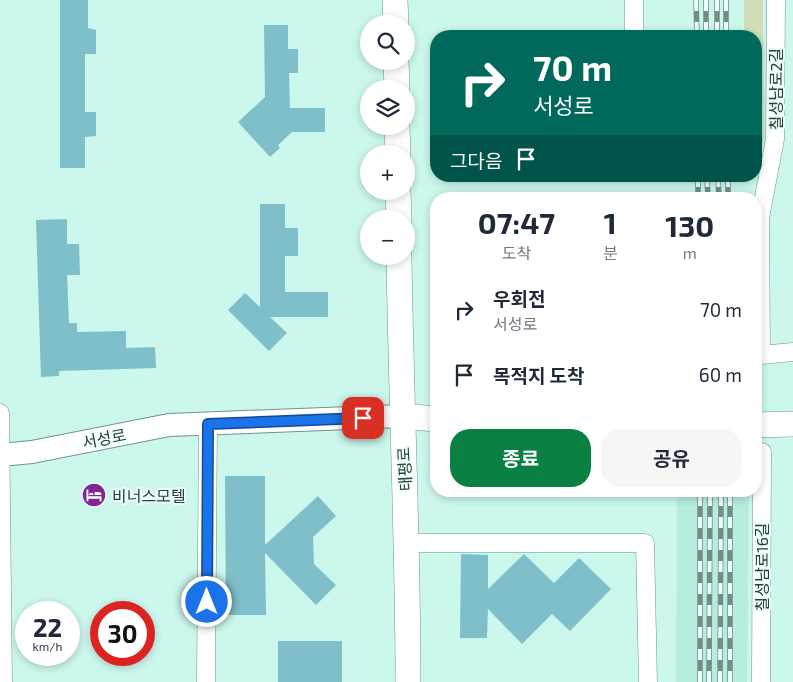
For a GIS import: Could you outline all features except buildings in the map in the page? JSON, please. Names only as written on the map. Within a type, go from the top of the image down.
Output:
[{"type":"main road","points":[[395,0],[396,15]]},
{"type":"main road","name":"태평로","points":[[399,265],[402,416],[408,543],[408,682]]},
{"type":"main road","points":[[402,416],[430,418]]},
{"type":"main road","points":[[762,424],[793,424]]},
{"type":"street","points":[[634,0],[634,30]]},
{"type":"street","name":"칠성남로2길","points":[[762,207],[775,139],[776,0]]},
{"type":"street","name":"칠성남로2길","points":[[762,355],[793,352]]},
{"type":"street","points":[[0,414],[3,682]]},
{"type":"street","name":"서성로","points":[[0,455],[32,452],[169,425],[402,416]]},
{"type":"street","points":[[206,682],[208,424]]},
{"type":"street","name":"칠성남로16길","points":[[761,682],[762,497]]},
{"type":"street","points":[[408,543],[645,542],[648,682]]},
{"type":"shaded area","points":[[677,497],[749,497],[747,682],[676,682]]},
{"type":"green space","points":[[744,0],[763,0],[764,138],[762,145],[762,30],[744,30]]},
{"type":"railway","points":[[696,0],[697,30]]},
{"type":"railway","points":[[706,0],[706,30]]},
{"type":"railway","points":[[717,0],[717,30]]},
{"type":"railway","points":[[726,0],[726,30]]},
{"type":"railway","points":[[698,182],[698,192]]},
{"type":"railway","points":[[707,182],[708,192]]},
{"type":"railway","points":[[718,182],[719,192]]},
{"type":"railway","points":[[728,182],[728,192]]},
{"type":"railway","points":[[700,497],[700,682]]},
{"type":"railway","points":[[709,682],[710,497]]},
{"type":"railway","points":[[720,682],[721,497]]},
{"type":"railway","points":[[730,497],[730,682]]},
{"type":"place","name":"비너스모텔","points":[[94,495]]},
{"type":"route","points":[[207,602],[208,424],[363,418]]}]
